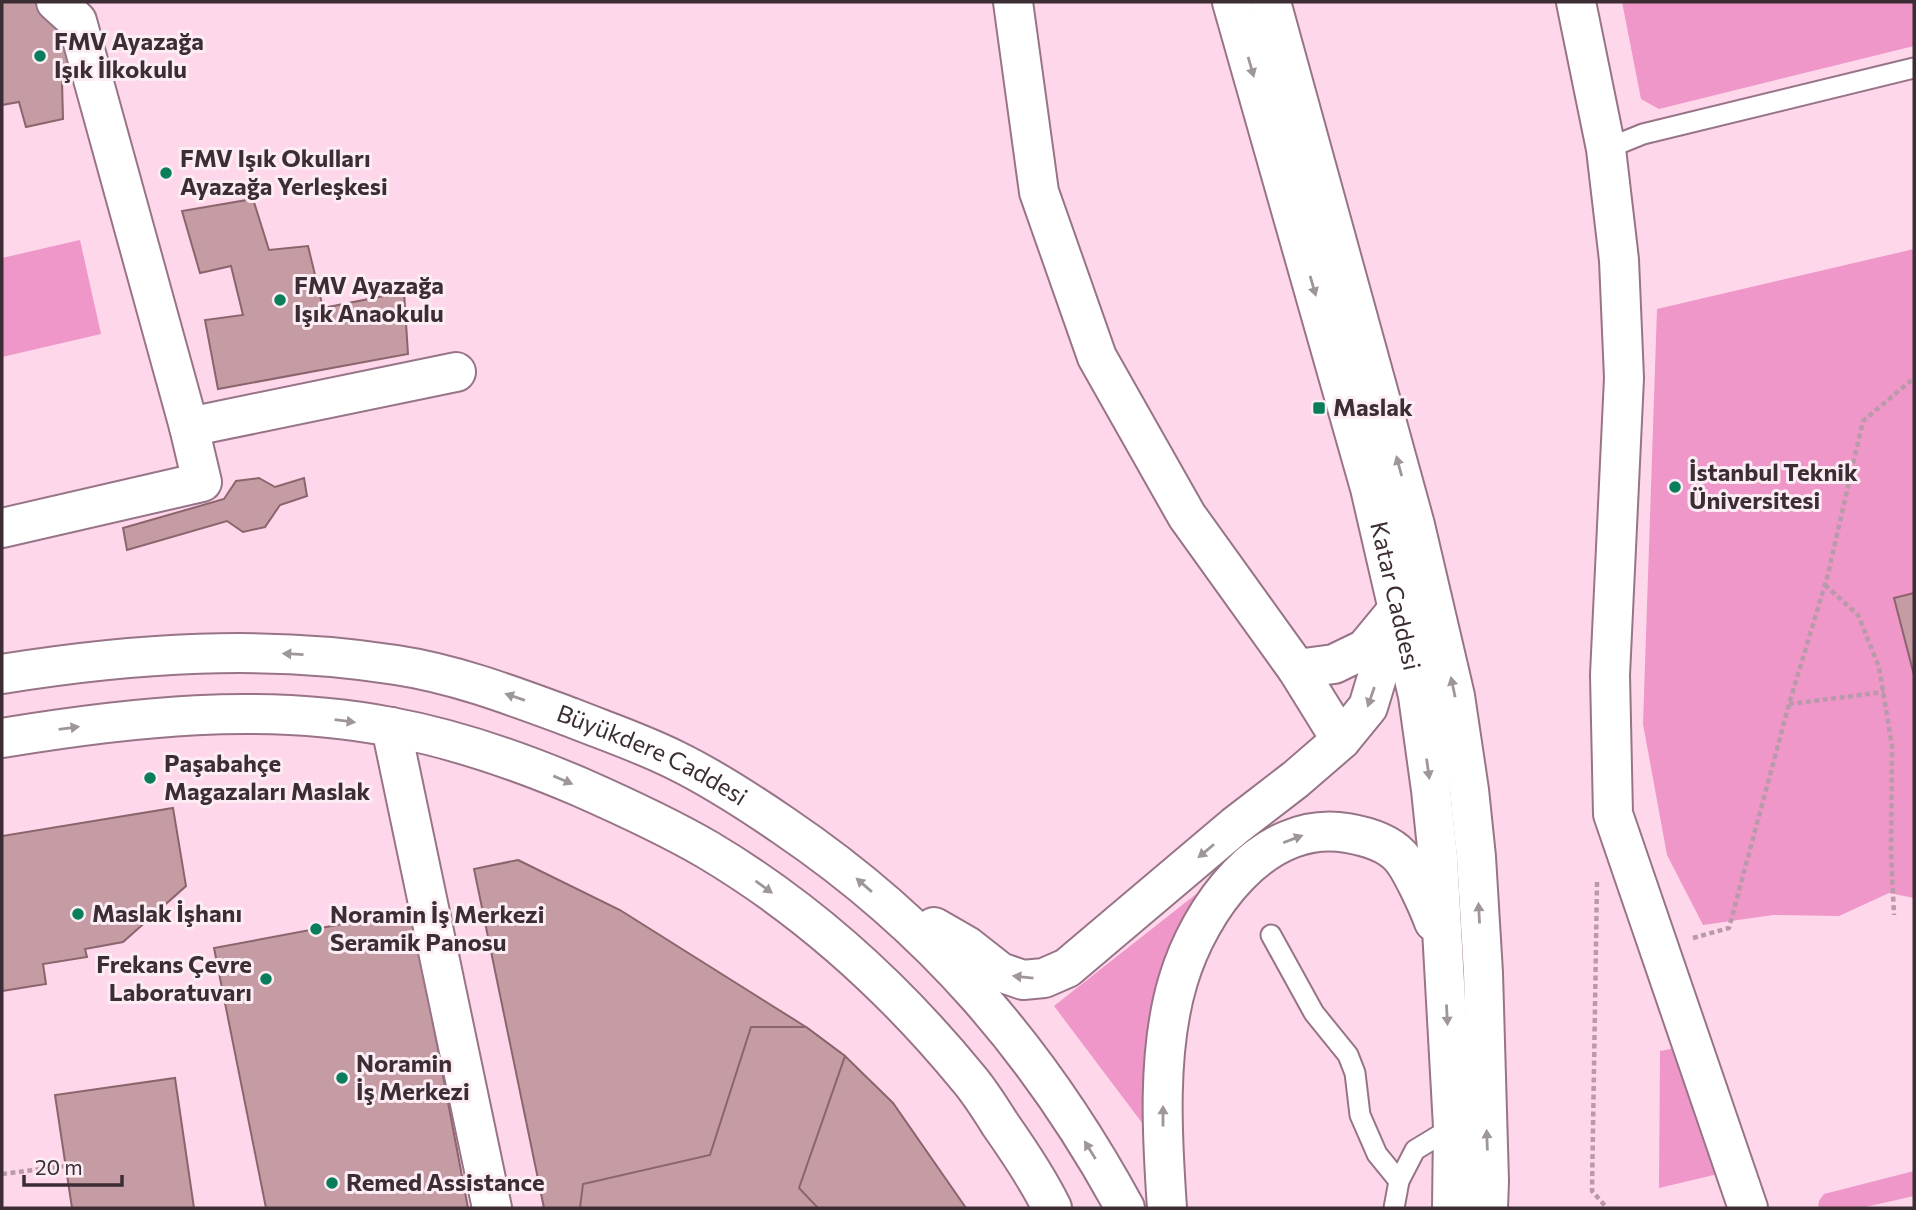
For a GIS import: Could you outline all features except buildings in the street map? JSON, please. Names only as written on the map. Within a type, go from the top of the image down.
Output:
[{"type":"main road","points":[[2,528],[202,482],[77,21],[56,2]]},
{"type":"main road","points":[[1013,2],[1039,192],[1097,357],[1187,516],[1297,669],[1341,740]]},
{"type":"main road","name":"Katar Caddesi","points":[[1232,2],[1370,488],[1418,696],[1431,790],[1443,947],[1453,1126],[1451,1208]]},
{"type":"main road","name":"Katar Caddesi","points":[[1271,2],[1415,525],[1455,696],[1476,857],[1483,973],[1488,1208]]},
{"type":"main road","points":[[1576,2],[1606,149],[1619,260],[1625,378],[1610,675],[1614,814],[1748,1208]]},
{"type":"main road","points":[[189,427],[456,372]]},
{"type":"main road","points":[[1297,669],[1334,664],[1365,649],[1398,609]]},
{"type":"main road","points":[[895,912],[925,922],[967,946],[1000,972],[1023,979],[1044,978],[1067,968],[1341,740],[1368,707],[1398,609]]},
{"type":"main road","name":"Büyükdere Caddesi","points":[[2,674],[120,658],[260,652],[331,656],[400,665],[513,695],[631,739],[678,761],[736,793],[807,841],[850,873],[936,950],[1017,1041],[1066,1112],[1125,1208]]},
{"type":"main road","points":[[2,738],[126,720],[208,714],[294,716],[391,727],[494,753],[629,808],[706,849],[758,882],[860,962],[908,1009],[970,1080],[1021,1154],[1052,1208]]},
{"type":"main road","points":[[391,727],[492,1208]]},
{"type":"main road","points":[[1167,1208],[1163,1098],[1167,1027],[1178,980],[1197,932],[1231,881],[1264,853],[1295,836],[1333,831],[1377,841],[1400,856],[1425,902],[1443,947]]},
{"type":"lane","points":[[1606,149],[1643,134],[1914,68]]},
{"type":"lane","points":[[1271,935],[1314,1013],[1348,1055],[1355,1073],[1360,1115],[1377,1154],[1399,1181]]},
{"type":"lane","points":[[1394,1208],[1399,1181],[1415,1150],[1453,1126]]},
{"type":"path","points":[[1659,948],[1729,928],[1789,704],[1825,586],[1863,421],[1914,378]]},
{"type":"path","points":[[1825,586],[1858,615],[1879,667],[1892,746],[1891,852],[1894,915]]},
{"type":"path","points":[[1789,704],[1884,692]]},
{"type":"path","points":[[2,1174],[66,1166]]},
{"type":"shaded area","points":[[1622,2],[1914,2],[1914,46],[1659,109],[1641,99]]},
{"type":"shaded area","points":[[80,240],[101,334],[2,357],[2,258]]},
{"type":"shaded area","points":[[1914,249],[1914,593],[1894,598],[1914,675],[1914,898],[1889,893],[1839,916],[1773,915],[1703,925],[1667,855],[1643,724],[1657,309]]},
{"type":"shaded area","points":[[1200,891],[1156,985],[1147,1063],[1149,1132],[1054,1006]]},
{"type":"shaded area","points":[[1681,1047],[1718,1174],[1659,1188],[1660,1051]]},
{"type":"shaded area","points":[[1914,1171],[1914,1196],[1861,1208],[1818,1208],[1824,1194]]},
{"type":"place","name":"FMV Ayazağa Işık İlkokulu","points":[[40,56]]},
{"type":"place","name":"FMV Işık Okulları Ayazağa Yerleşkesi","points":[[166,173]]},
{"type":"place","name":"FMV Ayazağa Işık Anaokulu","points":[[280,300]]},
{"type":"place","name":"Maslak","points":[[1319,408]]},
{"type":"place","name":"İstanbul Teknik Üniversitesi","points":[[1675,487]]},
{"type":"place","name":"Paşabahçe Magazaları Maslak","points":[[150,778]]},
{"type":"place","name":"Maslak İşhanı","points":[[78,914]]},
{"type":"place","name":"Noramin İş Merkezi Seramik Panosu","points":[[316,929]]},
{"type":"place","name":"Frekans Çevre Laboratuvarı","points":[[266,979]]},
{"type":"place","name":"Noramin İş Merkezi","points":[[342,1078]]},
{"type":"place","name":"Remed Assistance","points":[[332,1183]]}]
